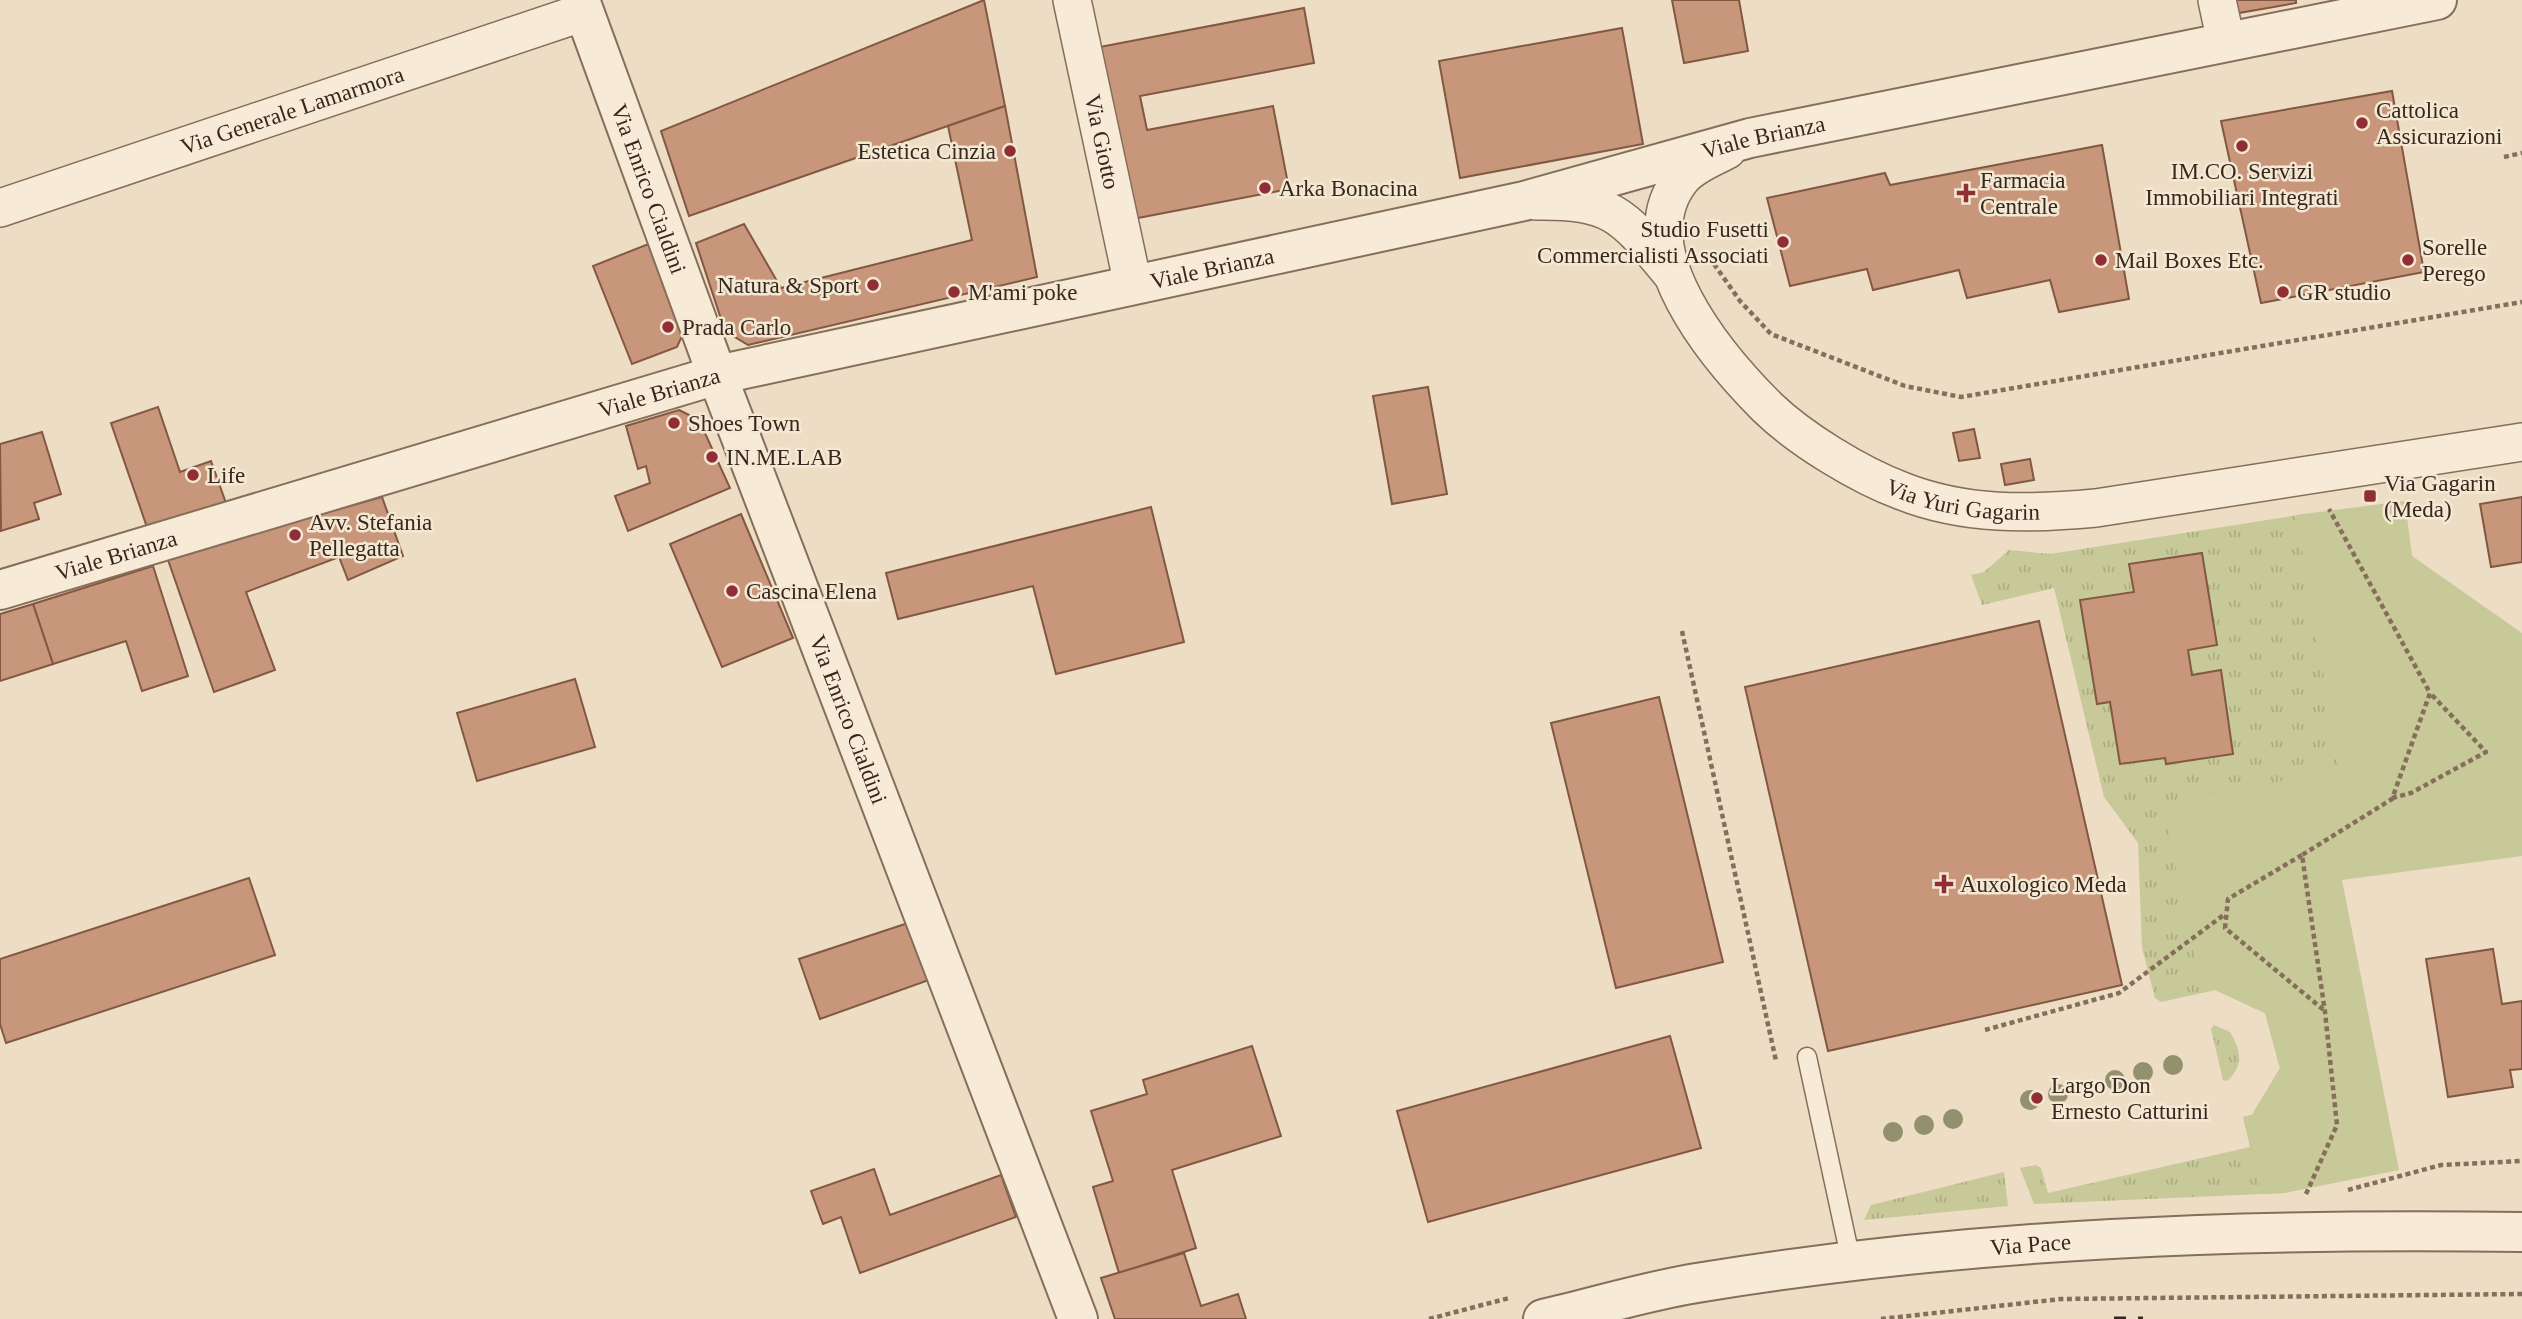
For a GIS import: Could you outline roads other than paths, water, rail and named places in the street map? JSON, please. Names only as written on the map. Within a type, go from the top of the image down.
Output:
[{"type":"street","name":"Via Giotto","points":[[1072,0],[1133,285]]},
{"type":"street","points":[[2217,0],[2226,42]]},
{"type":"street","name":"Viale Brianza","points":[[0,590],[717,375],[1524,201],[1750,138],[2437,0]]},
{"type":"street","name":"Via Generale Lamarmora","points":[[0,208],[582,6]]},
{"type":"street","name":"Via Enrico Cialdini","points":[[582,6],[717,375],[1078,1319]]},
{"type":"street","name":"Via Yuri Gagarin","points":[[1750,138],[1703,163],[1684,177],[1671,195],[1665,217],[1664,247],[1674,277],[1692,318],[1768,408],[1856,468],[1901,491],[1937,502],[2006,513],[2040,513],[2096,508],[2522,442]]},
{"type":"street","points":[[1524,201],[1574,200],[1610,209],[1634,228],[1674,277]]},
{"type":"street","name":"Via Pace","points":[[1543,1319],[1701,1282],[1851,1261],[2082,1239],[2426,1231],[2522,1232]]},
{"type":"lane","points":[[1807,1057],[1851,1261]]},
{"type":"railway","points":[[2114,1319],[2143,1319]]},
{"type":"place","name":"Cattolica Assicurazioni","points":[[2362,123]]},
{"type":"place","name":"IM.CO. Servizi Immobiliari Integrati","points":[[2242,146]]},
{"type":"place","name":"Estetica Cinzia","points":[[1010,151]]},
{"type":"place","name":"Arka Bonacina","points":[[1265,188]]},
{"type":"place","name":"Farmacia Centrale","points":[[1966,193]]},
{"type":"place","name":"Studio Fusetti Commercialisti Associati","points":[[1783,242]]},
{"type":"place","name":"Mail Boxes Etc.","points":[[2101,260]]},
{"type":"place","name":"Sorelle Perego","points":[[2408,260]]},
{"type":"place","name":"Natura & Sport","points":[[873,285]]},
{"type":"place","name":"M'ami poke","points":[[954,292]]},
{"type":"place","name":"GR studio","points":[[2283,292]]},
{"type":"place","name":"Prada Carlo","points":[[668,327]]},
{"type":"place","name":"Shoes Town","points":[[674,423]]},
{"type":"place","name":"IN.ME.LAB","points":[[712,457]]},
{"type":"place","name":"Life","points":[[193,475]]},
{"type":"place","name":"Via Gagarin (Meda)","points":[[2370,496]]},
{"type":"place","name":"Avv. Stefania Pellegatta","points":[[295,535]]},
{"type":"place","name":"Cascina Elena","points":[[732,591]]},
{"type":"place","name":"Auxologico Meda","points":[[1944,884]]},
{"type":"place","name":"Largo Don Ernesto Catturini","points":[[2037,1098]]}]
